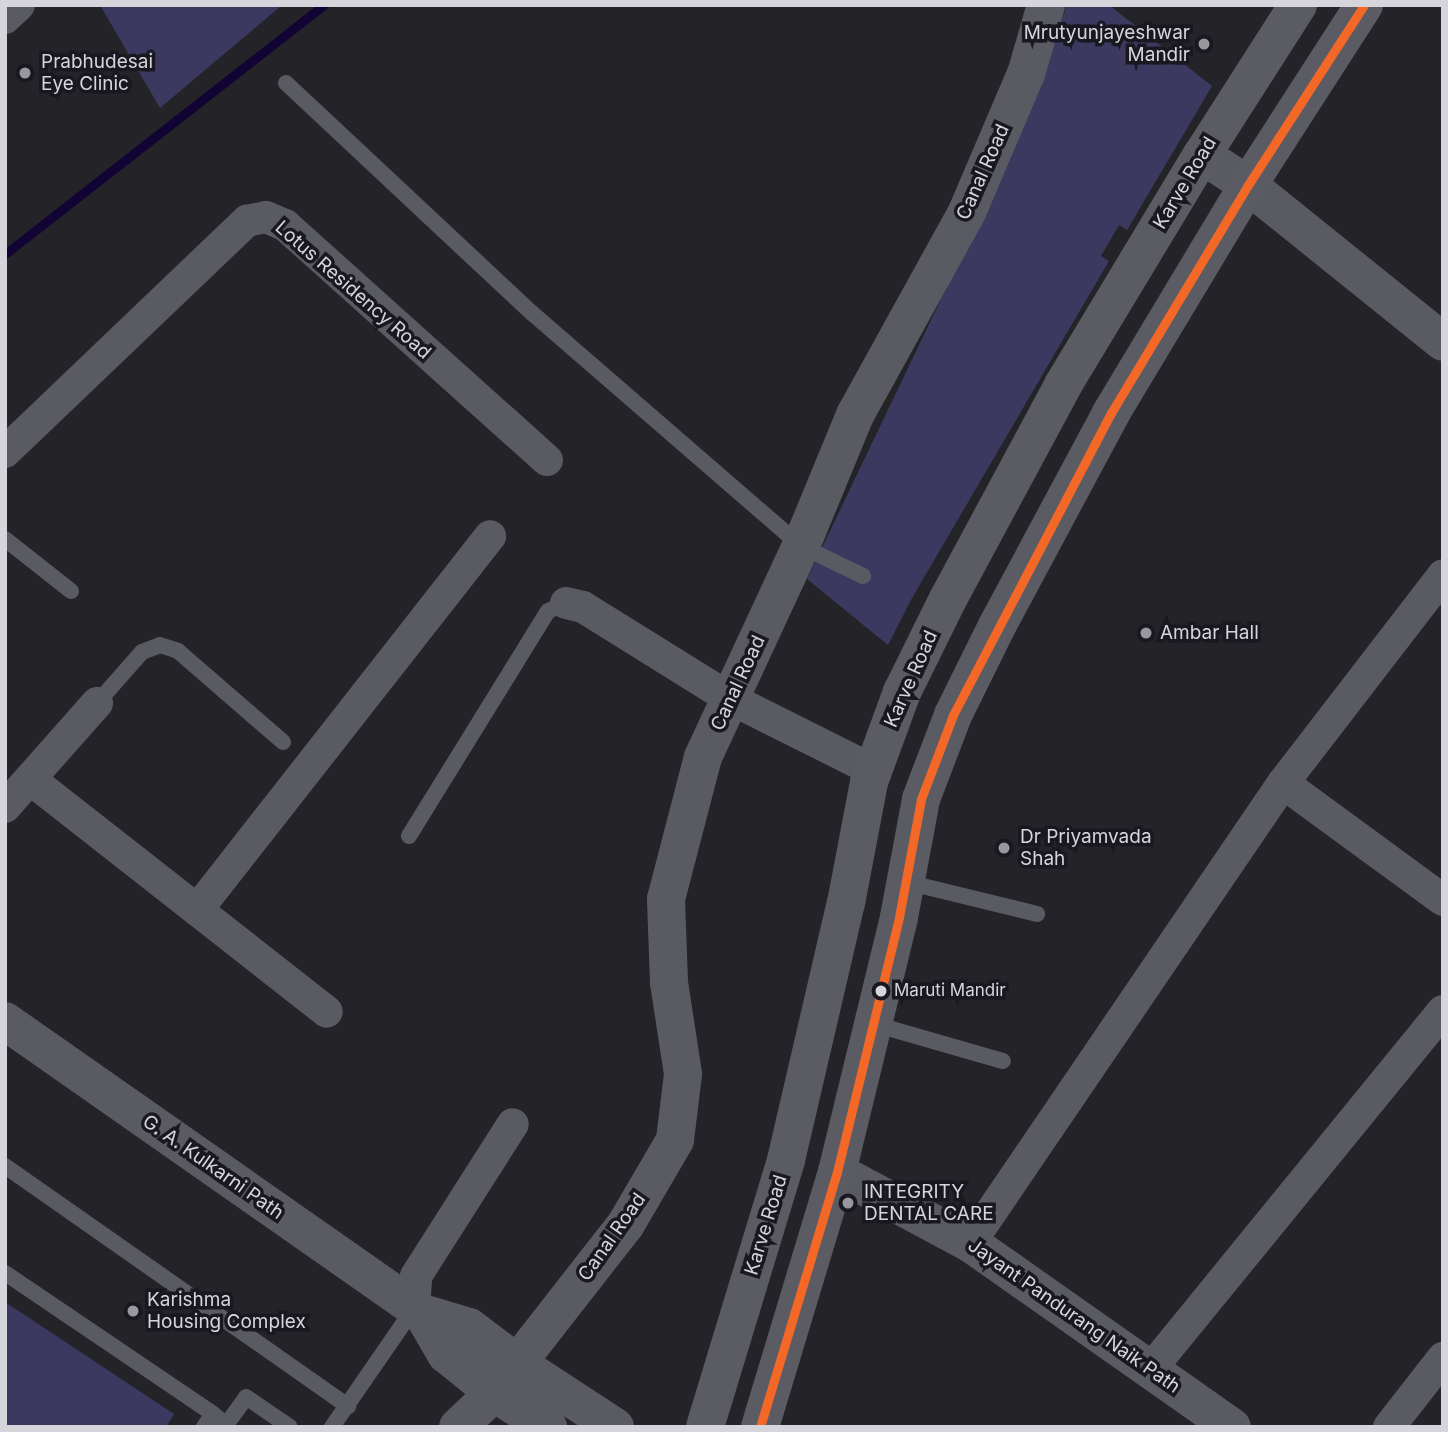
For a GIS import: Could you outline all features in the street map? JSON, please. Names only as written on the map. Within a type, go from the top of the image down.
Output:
[{"type":"main road","name":"Karve Road","points":[[705,1427],[786,1160],[818,1027],[873,770],[902,692],[948,599],[1063,385],[1202,155],[1298,5]]},
{"type":"main road","points":[[761,1427],[837,1172],[874,1024],[921,799],[953,715],[1111,413],[1248,185],[1364,5]]},
{"type":"street","points":[[5,18],[19,5]]},
{"type":"street","name":"Canal Road","points":[[458,1427],[505,1378],[626,1224],[675,1140],[683,1074],[669,982],[666,899],[703,757],[801,547],[855,415],[967,212],[1026,74],[1046,5]]},
{"type":"street","points":[[1202,155],[1248,185],[1443,342]]},
{"type":"street","name":"Lotus Residency Road","points":[[5,452],[247,221],[266,217],[285,225],[547,460]]},
{"type":"street","points":[[197,910],[490,536]]},
{"type":"street","points":[[970,1243],[1283,783],[1443,575]]},
{"type":"street","points":[[566,603],[583,607],[731,699],[873,770]]},
{"type":"street","points":[[5,807],[97,703]]},
{"type":"street","points":[[30,779],[327,1012]]},
{"type":"street","points":[[1283,783],[1443,900]]},
{"type":"street","points":[[1150,1370],[1443,1011]]},
{"type":"street","name":"G. A. Kulkarni Path","points":[[5,1021],[418,1310],[446,1354],[615,1427]]},
{"type":"street","points":[[418,1310],[416,1276],[513,1124]]},
{"type":"street","name":"Jayant Pandurang Naik Path","points":[[837,1172],[970,1243],[1232,1427]]},
{"type":"street","points":[[1389,1427],[1443,1358]]},
{"type":"street","name":"G. A. Kulkarni Path","points":[[505,1378],[548,1427]]},
{"type":"lane","points":[[286,83],[532,313],[801,547],[863,576]]},
{"type":"lane","points":[[5,539],[71,590]]},
{"type":"lane","points":[[410,836],[548,611],[566,603]]},
{"type":"lane","points":[[97,703],[142,652],[160,645],[178,651],[283,743]]},
{"type":"lane","points":[[906,881],[1037,914]]},
{"type":"lane","points":[[874,1024],[1003,1061]]},
{"type":"lane","points":[[5,1166],[348,1406]]},
{"type":"lane","points":[[5,1273],[208,1420],[226,1425],[246,1397],[290,1427]]},
{"type":"lane","points":[[332,1427],[418,1310]]},
{"type":"shaded area","points":[[100,5],[282,5],[160,108]]},
{"type":"shaded area","points":[[1067,5],[1109,5],[1212,86],[1127,230],[1119,225],[1101,256],[1109,261],[912,598],[888,645],[807,579],[1022,130]]},
{"type":"shaded area","points":[[5,1302],[174,1414],[166,1427],[5,1427]]},
{"type":"waterway","points":[[5,254],[324,5]]},
{"type":"transit line","points":[[760,1427],[837,1172],[899,917],[921,799],[953,715],[1111,413],[1248,185],[1364,5]]},
{"type":"place","name":"Mrutyunjayeshwar Mandir","points":[[1204,44]]},
{"type":"place","name":"Prabhudesai Eye Clinic","points":[[25,73]]},
{"type":"place","name":"Ambar Hall","points":[[1146,633]]},
{"type":"place","name":"Dr Priyamvada Shah","points":[[1004,848]]},
{"type":"place","name":"Maruti Mandir","points":[[881,991]]},
{"type":"place","name":"INTEGRITY DENTAL CARE","points":[[848,1203]]},
{"type":"place","name":"Karishma Housing Complex","points":[[133,1311]]}]
